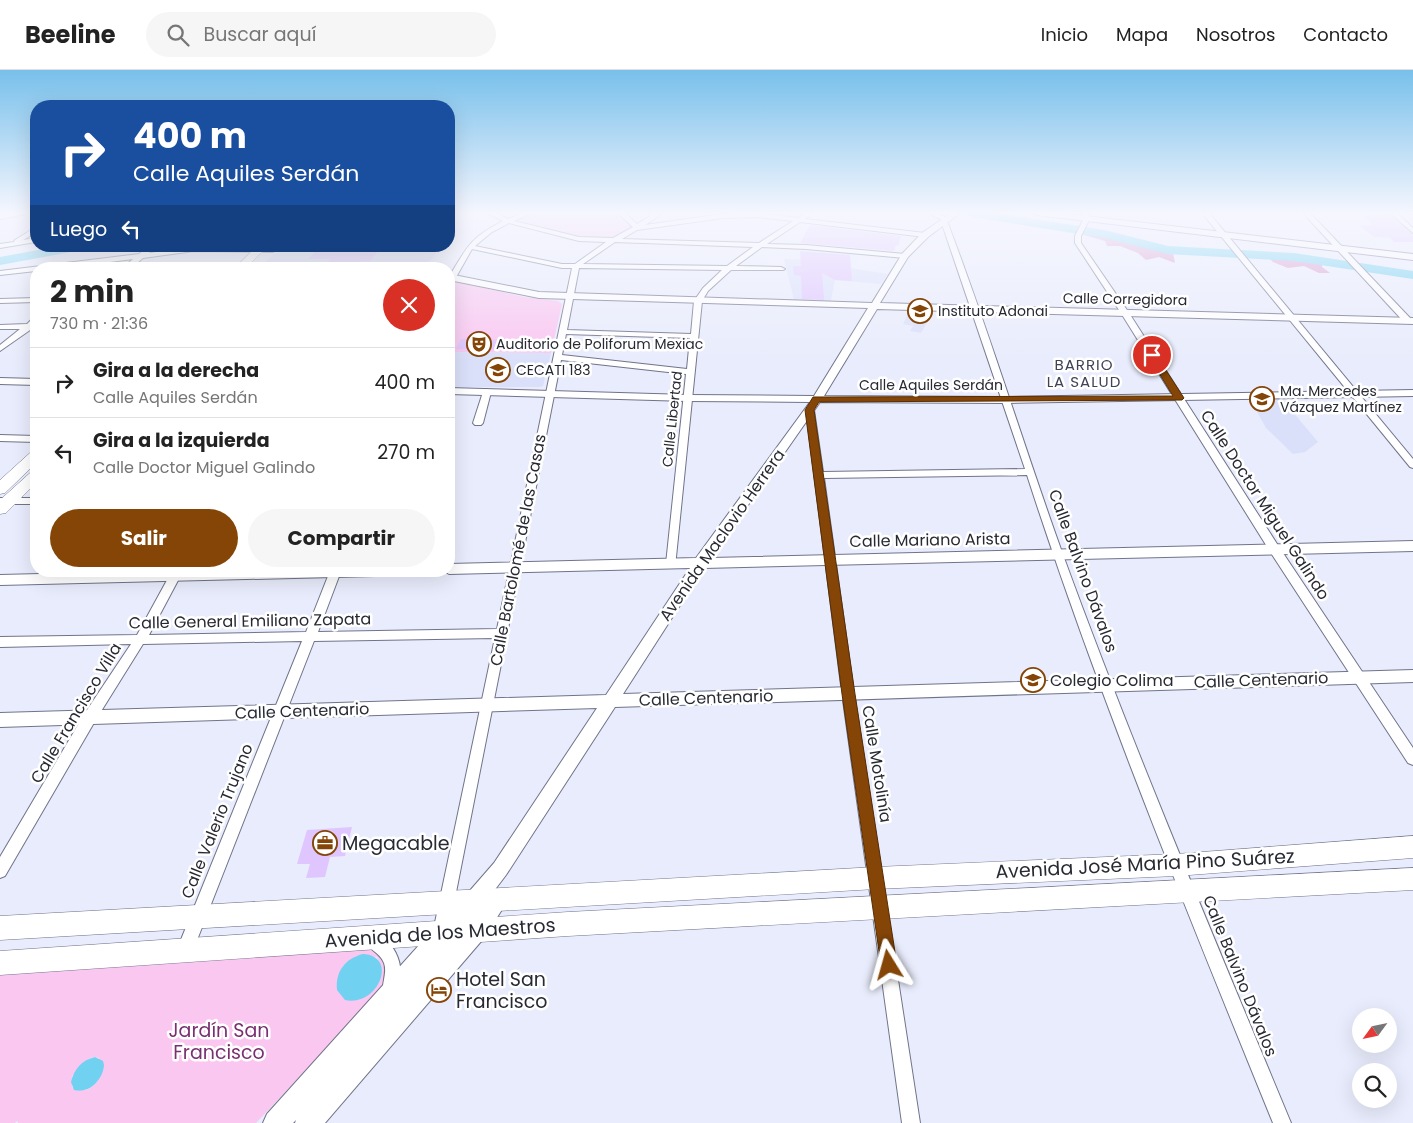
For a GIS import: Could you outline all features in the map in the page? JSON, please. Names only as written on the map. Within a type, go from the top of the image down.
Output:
[{"type":"main road","points":[[2,500],[30,463]]},
{"type":"main road","points":[[2,500],[30,479]]},
{"type":"main road","name":"Avenida José María Pino Suárez","points":[[876,878],[1176,865],[1413,847]]},
{"type":"main road","name":"Avenida de los Maestros","points":[[197,917],[876,878]]},
{"type":"main road","name":"Avenida José María Pino Suárez","points":[[881,906],[1188,892],[1413,878]]},
{"type":"main road","points":[[308,1123],[476,930],[486,900]]},
{"type":"main road","points":[[276,1123],[387,999],[444,931],[486,900]]},
{"type":"main road","name":"Avenida de los Maestros","points":[[0,963],[184,952],[444,931],[881,906]]},
{"type":"main road","points":[[0,928],[197,917]]},
{"type":"street","points":[[550,262],[576,267],[781,269]]},
{"type":"street","points":[[576,267],[581,262]]},
{"type":"street","points":[[698,301],[713,282],[739,262]]},
{"type":"street","name":"Avenida Maclovio Herrera","points":[[486,900],[500,869],[609,701],[684,590],[700,563],[813,405],[901,262]]},
{"type":"street","name":"Calle Balvino Dávalos","points":[[962,262],[975,310],[1058,555],[1176,865],[1282,1123]]},
{"type":"street","name":"Calle Doctor Miguel Galindo","points":[[1090,262],[1125,313],[1275,550],[1413,759]]},
{"type":"street","points":[[1245,262],[1413,465]]},
{"type":"street","points":[[1354,262],[1411,323]]},
{"type":"street","name":"Calle Bartolomé de las Casas","points":[[444,931],[447,902],[576,267]]},
{"type":"street","points":[[0,273],[30,270]]},
{"type":"street","name":"Calle Corregidora","points":[[455,278],[525,292],[570,297],[1411,323]]},
{"type":"street","points":[[0,301],[30,300]]},
{"type":"street","name":"Calle Libertad","points":[[671,564],[698,301]]},
{"type":"street","points":[[0,327],[30,326]]},
{"type":"street","points":[[0,349],[30,328]]},
{"type":"street","points":[[562,332],[694,336]]},
{"type":"street","points":[[557,357],[690,372]]},
{"type":"street","points":[[0,381],[30,382]]},
{"type":"street","name":"Calle Aquiles Serdán","points":[[455,391],[688,398],[813,405],[1413,393]]},
{"type":"street","points":[[478,424],[487,392]]},
{"type":"street","name":"Calle Motolinía","points":[[813,405],[818,475],[911,1123]]},
{"type":"street","points":[[0,438],[30,440]]},
{"type":"street","points":[[818,475],[1030,472]]},
{"type":"street","points":[[2,500],[30,501]]},
{"type":"street","name":"Calle Mariano Arista","points":[[455,570],[1413,546]]},
{"type":"street","points":[[0,580],[88,577]]},
{"type":"street","name":"Calle Francisco Villa","points":[[0,870],[90,718],[141,638],[174,577]]},
{"type":"street","name":"Calle Valerio Trujano","points":[[184,952],[334,577]]},
{"type":"street","name":"Calle General Emiliano Zapata","points":[[0,642],[501,633]]},
{"type":"street","name":"Calle Centenario","points":[[0,720],[1413,676]]},
{"type":"street","points":[[368,937],[389,954],[394,967],[393,980],[387,999]]},
{"type":"shaded area","points":[[785,262],[833,262],[850,268],[888,274],[881,284],[835,280],[831,301],[794,300]]},
{"type":"shaded area","points":[[1273,262],[1322,264],[1322,267],[1330,273],[1319,273],[1304,266],[1288,268]]},
{"type":"shaded area","points":[[910,310],[934,311],[921,333],[910,331],[913,326],[903,324]]},
{"type":"shaded area","name":"CECATI 183","points":[[455,352],[551,353],[543,386],[455,387]]},
{"type":"shaded area","points":[[1250,399],[1282,399],[1318,442],[1305,452],[1293,454],[1266,428]]},
{"type":"green space","points":[[455,281],[524,297],[558,301],[562,304],[551,353],[455,352]]},
{"type":"green space","name":"Jardín San Francisco","points":[[375,948],[384,956],[387,984],[256,1123],[18,1123],[17,1121],[15,1123],[0,1123],[0,972]],"holes":[[[356,956],[377,957],[382,970],[342,967]],[[90,1058],[99,1058],[98,1081],[89,1089],[78,1091],[72,1087],[72,1076]]]},
{"type":"water","points":[[363,954],[374,957],[380,963],[382,971],[380,980],[375,989],[367,996],[357,1000],[345,1000],[337,990],[340,971],[351,959]]},
{"type":"water","points":[[95,1057],[103,1061],[104,1065],[98,1080],[90,1088],[80,1091],[74,1090],[71,1082],[76,1069],[86,1060]]},
{"type":"building","points":[[801,262],[851,262],[852,281],[835,280],[822,273],[824,300],[802,299],[801,276],[794,275],[793,266],[801,266]]},
{"type":"building","name":"Auditorio de Poliforum Mexiac","points":[[461,339],[502,340],[498,350],[456,349]]},
{"type":"building","name":"Megacable","points":[[352,827],[345,856],[330,857],[325,877],[306,878],[310,864],[297,864],[307,830]]},
{"type":"waterway","points":[[1328,262],[1413,275]]},
{"type":"place","name":"Instituto Adonai","points":[[920,311]]},
{"type":"place","name":"Auditorio de Poliforum Mexiac","points":[[479,344]]},
{"type":"place","name":"CECATI 183","points":[[498,370]]},
{"type":"place","name":"Ma. Mercedes Vázquez Martínez","points":[[1262,399]]},
{"type":"place","name":"Colegio Colima","points":[[1033,680]]},
{"type":"place","name":"Megacable","points":[[325,843]]},
{"type":"place","name":"Hotel San Francisco","points":[[439,990]]},
{"type":"district","name":"BARRIO LA SALUD","points":[[1084,372]]},
{"type":"route","points":[[889,965],[848,694],[810,410],[816,399],[1007,400],[1179,398],[1152,355]]}]
